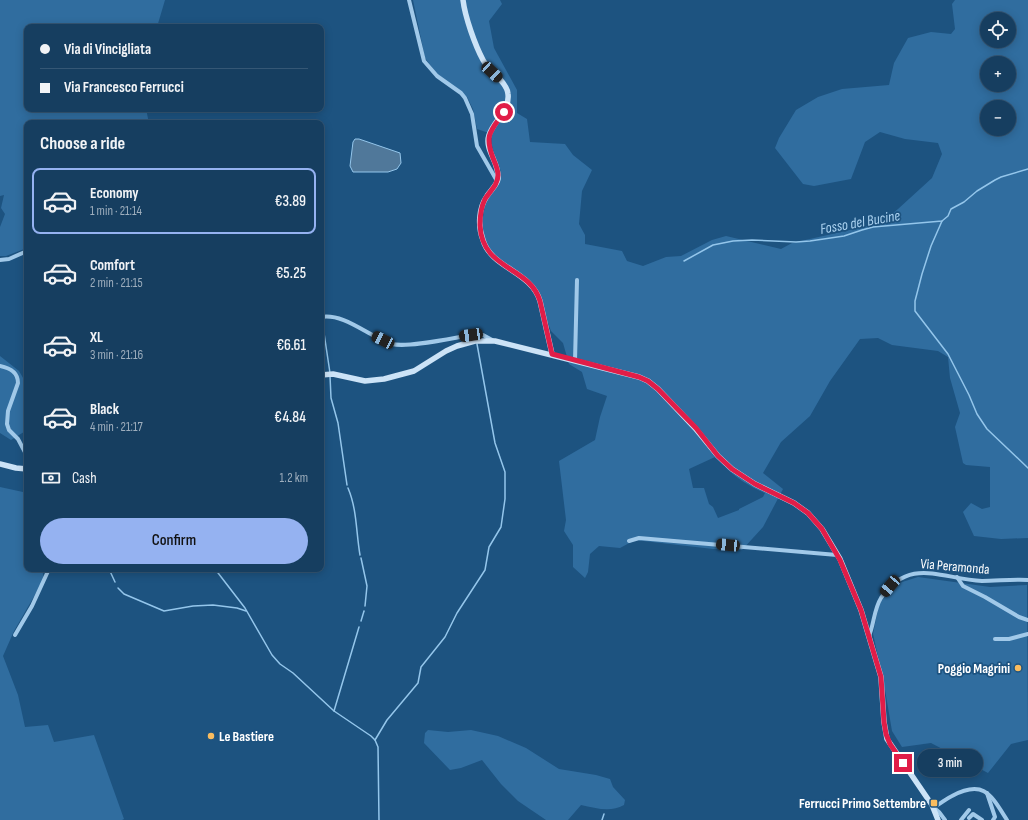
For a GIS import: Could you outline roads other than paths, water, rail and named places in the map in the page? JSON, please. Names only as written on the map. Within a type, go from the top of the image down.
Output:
[{"type":"main road","points":[[462,0],[480,54],[488,67],[503,83],[508,95],[506,107],[488,139],[498,172],[498,181],[486,198],[482,207],[480,219],[482,238],[490,254],[519,275],[536,293],[540,301],[552,354]]},
{"type":"main road","points":[[324,375],[330,374],[359,380],[373,381],[384,379],[410,372],[457,346],[474,341],[495,341],[552,354],[639,377],[653,385],[696,428],[718,456],[732,469],[755,484],[786,498],[808,513],[822,529],[837,555],[860,609],[869,636],[881,677],[884,722],[888,739],[933,807],[938,820]]},
{"type":"main road","points":[[0,464],[24,469]]},
{"type":"street","points":[[409,0],[424,61],[437,76],[461,93],[465,98],[472,114],[477,146],[498,181]]},
{"type":"street","points":[[0,260],[9,259],[24,252]]},
{"type":"street","points":[[575,361],[577,280]]},
{"type":"street","points":[[324,317],[330,316],[339,318],[383,340],[400,345],[471,335],[483,335],[495,341]]},
{"type":"street","points":[[0,366],[9,368],[18,379],[8,411],[7,424],[24,450]]},
{"type":"street","points":[[629,541],[639,538],[837,555]]},
{"type":"street","points":[[15,635],[32,606],[48,572]]},
{"type":"street","name":"Via Peramonda","points":[[869,636],[877,604],[897,580],[907,575],[922,573],[940,574],[982,581],[1028,580]]},
{"type":"street","points":[[957,577],[963,586],[1019,617],[1028,620]]},
{"type":"street","points":[[995,639],[1009,639],[1028,634]]},
{"type":"street","points":[[945,820],[933,807],[952,796],[963,792],[980,789],[987,791],[995,800],[1007,820]]},
{"type":"street","points":[[987,791],[995,817],[993,820]]},
{"type":"street","points":[[961,820],[969,810]]},
{"type":"street","points":[[969,818],[973,814],[982,820]]},
{"type":"waterway","name":"Fosso del Bucine","points":[[684,261],[713,245],[733,241],[810,241],[844,236],[873,227],[942,221],[948,216],[951,209],[964,202],[977,191],[995,180],[1028,169]]},
{"type":"waterway","points":[[942,221],[931,246],[922,274],[915,301],[915,311],[948,354],[977,414],[987,429],[1028,468]]},
{"type":"waterway","points":[[324,333],[330,373]]},
{"type":"waterway","points":[[375,740],[387,720],[418,683],[421,667],[445,637],[457,613],[485,570],[489,547],[501,527],[505,499],[505,472],[495,443],[477,344]]},
{"type":"waterway","points":[[330,376],[331,398],[338,423],[347,485]]},
{"type":"waterway","points":[[348,488],[355,512],[360,555]]},
{"type":"waterway","points":[[361,558],[367,586],[365,606]]},
{"type":"waterway","points":[[110,572],[115,582]]},
{"type":"waterway","points":[[217,572],[245,608],[272,655],[280,664],[293,673],[334,711],[375,740],[378,747],[379,820]]},
{"type":"waterway","points":[[118,588],[124,594],[164,611],[193,606],[213,605],[237,608],[246,611]]},
{"type":"waterway","points":[[361,621],[364,611]]},
{"type":"waterway","points":[[334,711],[359,627]]},
{"type":"waterway","points":[[602,820],[604,814]]},
{"type":"place","name":"Poggio Magrini","points":[[1018,668]]},
{"type":"place","name":"Le Bastiere","points":[[211,736]]},
{"type":"place","name":"Ferrucci Primo Settembre","points":[[934,803]]}]
